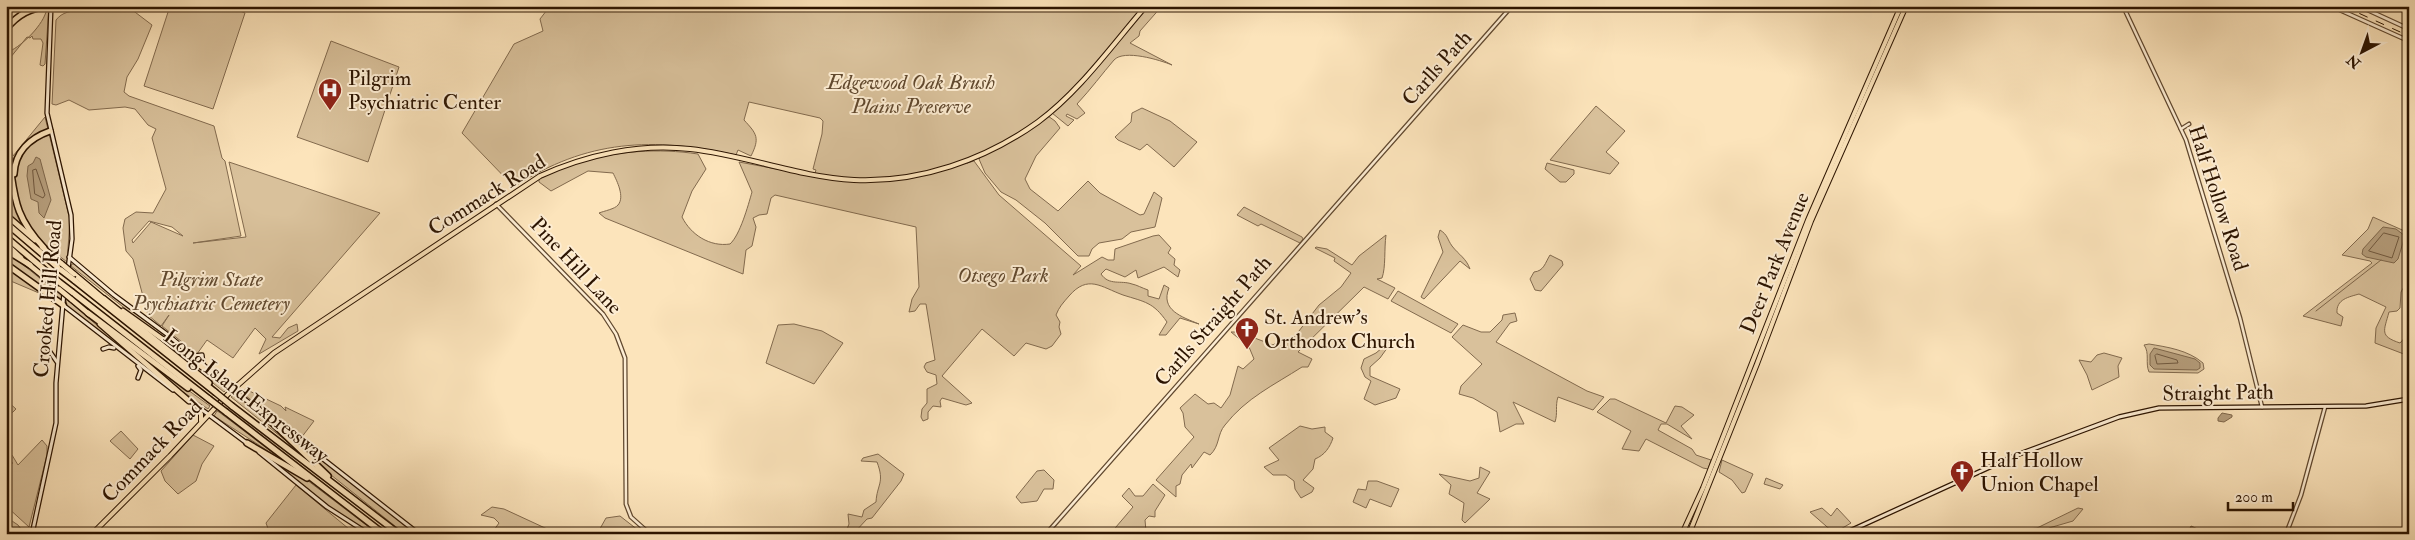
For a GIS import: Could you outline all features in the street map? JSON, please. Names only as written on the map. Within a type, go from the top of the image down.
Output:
[{"type":"highway","points":[[6,29],[17,17],[29,10],[51,7]]},
{"type":"highway","points":[[16,200],[14,174],[19,155],[35,138],[50,131]]},
{"type":"highway","points":[[6,145],[16,200],[23,222],[62,267]]},
{"type":"highway","points":[[6,214],[44,248]]},
{"type":"highway","name":"Long Island Expressway","points":[[6,223],[255,423],[399,534]]},
{"type":"highway","name":"Long Island Expressway","points":[[6,237],[59,282],[208,400],[384,534]]},
{"type":"highway","points":[[6,244],[189,401]]},
{"type":"highway","points":[[6,250],[30,265]]},
{"type":"highway","points":[[6,264],[63,305]]},
{"type":"highway","points":[[74,277],[220,380]]},
{"type":"highway","points":[[104,299],[216,391]]},
{"type":"highway","points":[[88,313],[208,400]]},
{"type":"highway","points":[[259,410],[343,491]]},
{"type":"highway","points":[[247,443],[323,487]]},
{"type":"main road","name":"Commack Road","points":[[92,534],[232,389],[274,353],[528,182],[575,161],[618,152],[651,148],[690,149],[802,173],[855,180],[896,178],[940,170],[1002,144],[1039,121],[1070,94],[1146,6]]},
{"type":"main road","name":"Deer Park Avenue","points":[[1682,534],[1706,480],[1808,220],[1901,6]]},
{"type":"main road","name":"Deer Park Avenue","points":[[1689,534],[1758,364],[1811,221],[1906,6]]},
{"type":"main road","name":"Crooked Hill Road","points":[[32,534],[56,423],[61,316],[70,258],[71,215],[50,131],[47,104],[51,7]]},
{"type":"main road","points":[[70,258],[120,301],[194,356],[220,380],[419,534]]},
{"type":"main road","points":[[63,305],[134,362],[247,443],[327,507],[369,534]]},
{"type":"main road","points":[[61,316],[72,312]]},
{"type":"main road","points":[[101,336],[105,344],[103,349],[110,346],[122,352]]},
{"type":"main road","points":[[48,349],[58,362]]},
{"type":"main road","points":[[194,356],[202,355],[203,364]]},
{"type":"main road","points":[[134,362],[141,370],[138,378],[144,374],[153,376]]},
{"type":"main road","name":"Straight Path","points":[[1843,534],[2034,448],[2140,411],[2159,408],[2377,406],[2409,399]]},
{"type":"main road","points":[[198,407],[201,414],[201,423]]},
{"type":"street","name":"Carlls Path","points":[[1404,128],[1512,6]]},
{"type":"street","name":"Half Hollow Road","points":[[2123,6],[2150,68],[2181,129],[2240,318],[2262,407]]},
{"type":"street","points":[[2331,6],[2409,41]]},
{"type":"street","points":[[2359,6],[2409,29]]},
{"type":"street","points":[[2181,129],[2189,124]]},
{"type":"street","name":"Carlls Straight Path","points":[[1046,534],[1404,128]]},
{"type":"street","name":"Pine Hill Lane","points":[[496,204],[603,314],[616,334],[623,349],[627,372],[626,504],[631,517],[650,534]]},
{"type":"street","points":[[2286,534],[2301,495],[2325,406]]},
{"type":"green space","points":[[47,6],[49,6],[45,64],[43,66],[40,65],[43,43],[41,39],[33,39],[32,36],[28,37],[39,25]]},
{"type":"green space","name":"Pilgrim State Psychiatric Cemetery","points":[[109,6],[127,6],[152,25],[138,59],[127,77],[124,92],[129,96],[214,126],[222,158],[225,161],[241,236],[193,243],[246,237],[229,162],[380,213],[272,337],[280,338],[288,328],[297,324],[298,331],[259,354],[266,339],[255,328],[233,358],[207,340],[197,354],[162,326],[169,315],[161,326],[148,315],[133,259],[126,251],[123,228],[125,219],[136,212],[153,213],[166,189],[152,138],[156,129],[148,125],[135,109],[125,107],[89,110],[69,100],[56,105],[52,104],[56,20],[67,12],[103,9]],"holes":[[[149,221],[172,227],[183,236],[151,222],[133,243],[132,240]]]},
{"type":"green space","points":[[170,6],[228,6],[245,13],[213,109],[144,86]]},
{"type":"green space","name":"Edgewood Oak Brush Plains Preserve","points":[[550,6],[1162,6],[1140,31],[1139,36],[1130,43],[1172,65],[1134,55],[1126,55],[1114,60],[1077,104],[1085,113],[1077,119],[1067,114],[1066,116],[1074,120],[1068,126],[1052,113],[1048,116],[1060,128],[1036,156],[1025,179],[1030,189],[1058,211],[1088,181],[1100,193],[1140,215],[1144,214],[1154,192],[1162,198],[1155,227],[1131,232],[1122,239],[1099,243],[1092,249],[1089,256],[1078,256],[1045,223],[1016,200],[1001,192],[985,173],[979,159],[981,157],[967,163],[974,161],[999,195],[1081,266],[1073,275],[1102,257],[1114,260],[1115,249],[1159,235],[1171,248],[1168,253],[1175,259],[1174,265],[1180,270],[1178,277],[1164,267],[1138,278],[1136,270],[1125,277],[1106,269],[1101,274],[1108,280],[1136,285],[1148,290],[1148,296],[1159,299],[1164,285],[1169,288],[1168,302],[1174,312],[1199,324],[1180,318],[1166,335],[1159,335],[1167,322],[1153,307],[1143,301],[1095,284],[1082,285],[1069,296],[1058,310],[1056,315],[1060,322],[1061,334],[1052,346],[1046,349],[1026,343],[1014,356],[982,329],[942,376],[972,403],[966,405],[942,398],[940,401],[941,407],[933,406],[928,412],[928,419],[923,421],[921,417],[922,409],[927,403],[927,389],[937,384],[936,375],[927,372],[924,367],[926,363],[935,360],[926,304],[920,304],[915,311],[909,312],[912,299],[919,287],[916,227],[775,195],[771,198],[767,214],[753,218],[756,227],[752,246],[746,250],[743,274],[605,218],[599,213],[617,206],[621,198],[620,189],[613,173],[588,171],[551,191],[539,182],[539,179],[579,162],[608,155],[653,151],[698,154],[706,169],[692,191],[682,217],[690,229],[708,242],[730,244],[740,227],[752,192],[739,162],[814,176],[816,170],[813,169],[822,134],[823,121],[820,118],[749,102],[744,120],[756,136],[756,145],[751,156],[738,150],[736,155],[677,146],[621,146],[594,151],[568,159],[541,171],[514,187],[462,133],[514,44],[543,31],[540,19]]},
{"type":"green space","points":[[331,41],[399,67],[368,162],[297,137]]},
{"type":"green space","points":[[22,43],[6,63],[6,47],[12,50]]},
{"type":"green space","points":[[1596,106],[1625,131],[1606,152],[1619,163],[1610,174],[1550,160]]},
{"type":"green space","points":[[1142,108],[1170,121],[1197,142],[1174,167],[1147,144],[1140,150],[1115,137],[1131,122],[1132,113]]},
{"type":"green space","points":[[45,117],[70,220],[67,262],[40,240],[25,220],[17,196],[7,137],[6,128],[13,156]]},
{"type":"green space","points":[[8,158],[16,207],[23,225],[6,211]]},
{"type":"green space","points":[[1547,163],[1574,170],[1574,174],[1566,182],[1560,182],[1545,169]]},
{"type":"green space","points":[[1244,207],[1303,239],[1300,243],[1261,224],[1258,226],[1237,215]]},
{"type":"green space","points":[[2373,217],[2409,233],[2409,278],[2401,292],[2400,308],[2397,311],[2389,312],[2385,332],[2389,338],[2400,343],[2409,333],[2409,356],[2375,343],[2376,328],[2386,307],[2359,294],[2344,299],[2337,308],[2337,313],[2343,317],[2341,326],[2303,316],[2372,263],[2342,255],[2368,229]]},
{"type":"green space","points":[[1440,230],[1445,234],[1470,269],[1460,261],[1424,299],[1421,297],[1443,252],[1438,237]]},
{"type":"green space","points":[[1386,235],[1383,274],[1382,278],[1377,279],[1395,288],[1388,299],[1364,287],[1298,352],[1312,359],[1308,367],[1302,367],[1271,386],[1233,415],[1222,429],[1217,444],[1210,455],[1204,452],[1192,468],[1191,464],[1182,475],[1180,484],[1176,486],[1176,497],[1156,480],[1194,437],[1185,427],[1183,413],[1180,408],[1195,394],[1208,404],[1214,403],[1221,408],[1230,395],[1238,366],[1243,369],[1254,359],[1249,347],[1231,332],[1239,332],[1273,345],[1279,341],[1283,343],[1292,340],[1319,305],[1341,287],[1351,273],[1334,261],[1335,258],[1315,248],[1327,249],[1352,265],[1359,256]]},
{"type":"green space","points":[[6,251],[62,296],[61,300],[6,263]]},
{"type":"green space","points":[[1550,255],[1562,261],[1563,265],[1541,291],[1535,290],[1530,279],[1534,272],[1542,268]]},
{"type":"green space","points":[[75,264],[108,293],[183,349],[146,325],[71,266]]},
{"type":"green space","points":[[6,266],[53,299],[6,279]]},
{"type":"green space","points":[[1398,291],[1458,324],[1451,333],[1391,301]]},
{"type":"green space","points":[[66,299],[150,370],[67,306]]},
{"type":"green space","points":[[1515,313],[1517,321],[1510,323],[1496,342],[1587,391],[1604,397],[1593,410],[1558,397],[1555,422],[1513,402],[1524,424],[1516,424],[1500,432],[1497,412],[1473,398],[1459,394],[1461,386],[1482,364],[1452,337],[1463,325],[1481,332],[1490,332],[1502,320],[1503,315]]},
{"type":"green space","points":[[794,324],[822,331],[843,343],[814,384],[766,363],[778,325]]},
{"type":"green space","points":[[151,333],[203,369],[227,389],[224,392]]},
{"type":"green space","points":[[1395,337],[1380,358],[1370,367],[1370,376],[1400,389],[1396,398],[1375,405],[1364,399],[1371,381],[1365,377],[1361,368],[1364,359],[1376,353]]},
{"type":"green space","points":[[2144,345],[2163,346],[2191,355],[2203,363],[2204,369],[2198,373],[2149,372],[2147,351]]},
{"type":"green space","points":[[133,350],[210,406],[208,409],[173,385]]},
{"type":"green space","points":[[2104,353],[2122,358],[2118,366],[2119,377],[2092,390],[2079,360],[2091,362],[2097,355]]},
{"type":"green space","points":[[245,389],[281,406],[286,411],[285,407],[314,421],[301,438],[242,393]]},
{"type":"green space","points":[[235,394],[264,417],[305,456],[231,397]]},
{"type":"green space","points":[[1610,399],[1615,399],[1666,423],[1675,406],[1682,407],[1694,415],[1681,426],[1692,439],[1667,424],[1661,424],[1658,430],[1692,449],[1696,455],[1711,460],[1708,469],[1646,439],[1639,451],[1622,449],[1631,431],[1597,412]]},
{"type":"green space","points":[[6,400],[16,409],[7,418],[6,417]]},
{"type":"green space","points":[[217,411],[219,412],[285,462],[214,416]]},
{"type":"green space","points":[[1300,426],[1312,429],[1325,427],[1325,432],[1333,438],[1327,450],[1315,459],[1313,469],[1303,480],[1314,488],[1312,492],[1301,498],[1295,489],[1294,481],[1286,475],[1273,475],[1264,467],[1279,460],[1269,448]]},
{"type":"green space","points":[[121,431],[138,449],[130,459],[110,441]]},
{"type":"green space","points":[[193,435],[214,446],[202,464],[196,481],[178,494],[165,481],[161,471]]},
{"type":"green space","points":[[294,439],[417,534],[405,534],[326,471]]},
{"type":"green space","points":[[42,440],[47,446],[47,455],[29,527],[6,506],[6,470],[13,463],[6,456],[6,451],[12,455],[18,465]]},
{"type":"green space","points":[[878,454],[904,474],[901,481],[872,518],[867,519],[853,534],[845,534],[849,524],[848,514],[862,517],[864,510],[876,502],[880,479],[877,462],[861,461],[863,458]]},
{"type":"green space","points":[[268,457],[307,480],[378,534],[368,531],[339,514]]},
{"type":"green space","points":[[1722,460],[1753,474],[1745,492],[1742,493],[1732,480],[1719,472]]},
{"type":"green space","points":[[1480,467],[1490,472],[1477,493],[1490,499],[1465,523],[1462,520],[1464,503],[1449,494],[1451,485],[1439,474],[1470,481],[1479,478]]},
{"type":"green space","points":[[1044,470],[1054,480],[1053,489],[1044,489],[1037,501],[1021,503],[1016,497],[1037,471]]},
{"type":"green space","points":[[1766,478],[1783,485],[1780,489],[1764,484]]},
{"type":"green space","points":[[1368,481],[1377,481],[1399,489],[1391,507],[1370,499],[1366,508],[1353,502],[1358,489],[1366,490]]},
{"type":"green space","points":[[1153,484],[1165,495],[1155,511],[1155,517],[1149,516],[1145,520],[1146,531],[1110,534],[1133,507],[1122,496],[1129,488],[1135,496],[1143,496]]},
{"type":"green space","points":[[296,485],[355,534],[270,534],[266,523]]},
{"type":"green space","points":[[492,507],[504,509],[558,534],[491,534],[499,523],[494,518],[481,515]]},
{"type":"green space","points":[[1822,508],[1831,516],[1837,508],[1851,523],[1834,533],[1810,512]]},
{"type":"green space","points":[[2078,508],[2083,509],[2073,521],[2049,528],[2049,534],[2032,534],[2028,529],[2037,528]]},
{"type":"green space","points":[[620,516],[643,534],[597,534],[606,518]]},
{"type":"green space","points":[[6,517],[18,525],[25,534],[6,534]]},
{"type":"water","points":[[36,157],[40,159],[51,200],[44,218],[39,213],[38,202],[31,199],[27,176],[28,166],[33,163]]},
{"type":"water","points":[[2383,227],[2396,229],[2405,236],[2398,259],[2394,263],[2366,257],[2362,254],[2363,249]]},
{"type":"water","points":[[2154,348],[2195,359],[2200,363],[2200,368],[2197,370],[2154,369],[2150,365],[2150,354]]},
{"type":"water","points":[[2222,413],[2232,415],[2232,417],[2224,422],[2218,421]]},
{"type":"water","points":[[2191,526],[2209,534],[2187,534]]},
{"type":"waterway","points":[[2316,311],[2381,260]]},
{"type":"railway","points":[[2343,6],[2409,36]]},
{"type":"place","name":"Pilgrim Psychiatric Center","points":[[330,111]]},
{"type":"place","name":"St. Andrew's Orthodox Church","points":[[1247,350]]},
{"type":"place","name":"Half Hollow Union Chapel","points":[[1962,493]]},
{"type":"park label","name":"Otsego Park","points":[[1003,275]]}]
